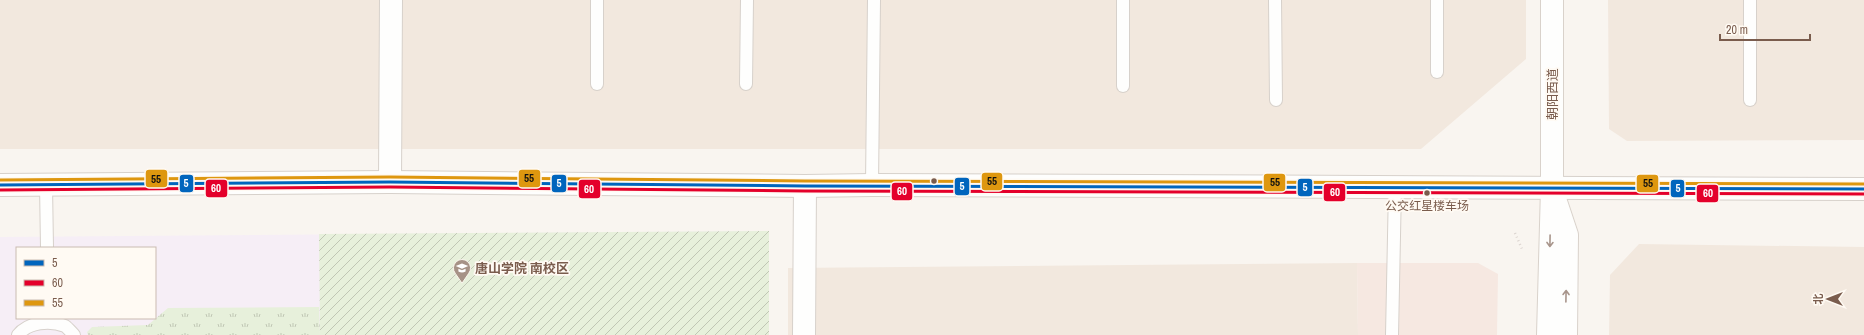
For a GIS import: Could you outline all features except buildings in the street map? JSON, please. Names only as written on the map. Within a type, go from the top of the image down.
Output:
[{"type":"street","points":[[390,182],[391,0]]},
{"type":"street","name":"朝阳西道","points":[[1548,335],[1552,188],[1552,0]]},
{"type":"street","points":[[0,185],[390,182],[805,186],[1864,189]]},
{"type":"street","points":[[804,335],[805,186]]},
{"type":"street","name":"朝阳西道","points":[[1552,188],[1567,235],[1566,335]]},
{"type":"lane","points":[[597,0],[597,84]]},
{"type":"lane","points":[[746,84],[747,0]]},
{"type":"lane","points":[[872,185],[874,0]]},
{"type":"lane","points":[[1123,0],[1123,86]]},
{"type":"lane","points":[[1275,0],[1276,100]]},
{"type":"lane","points":[[1437,0],[1437,72]]},
{"type":"lane","points":[[1750,0],[1750,100]]},
{"type":"lane","points":[[46,185],[47,247]]},
{"type":"lane","points":[[1392,335],[1395,187]]},
{"type":"lane","points":[[18,335],[31,325],[48,321],[66,327],[74,335]]},
{"type":"shaded area","points":[[0,0],[1526,0],[1526,59],[1421,149],[0,149]]},
{"type":"shaded area","points":[[1608,0],[1864,0],[1864,140],[1627,141],[1609,129]]},
{"type":"shaded area","name":"唐山学院 南校区","points":[[769,231],[769,335],[0,335],[0,237]]},
{"type":"shaded area","points":[[1639,244],[1864,247],[1864,335],[1609,335],[1610,275]]},
{"type":"shaded area","points":[[1357,263],[1358,335],[788,335],[788,268]]},
{"type":"shaded area","points":[[1357,263],[1478,263],[1498,274],[1497,335],[1358,335]]},
{"type":"green space","name":"唐山学院 南校区","points":[[769,231],[769,335],[320,335],[319,234]]},
{"type":"green space","points":[[319,307],[320,335],[88,335],[87,332],[92,327],[148,325],[168,308]]},
{"type":"transit line","name":"55","points":[[0,180],[390,177],[805,181],[1864,184]]},
{"type":"transit line","name":"5","points":[[0,185],[390,182],[805,186],[1864,189]]},
{"type":"transit line","name":"60","points":[[0,190],[390,187],[805,191],[1864,194]]},
{"type":"place","name":"公交红星楼车场","points":[[1427,193]]},
{"type":"place","name":"唐山学院 南校区","points":[[462,283]]}]
